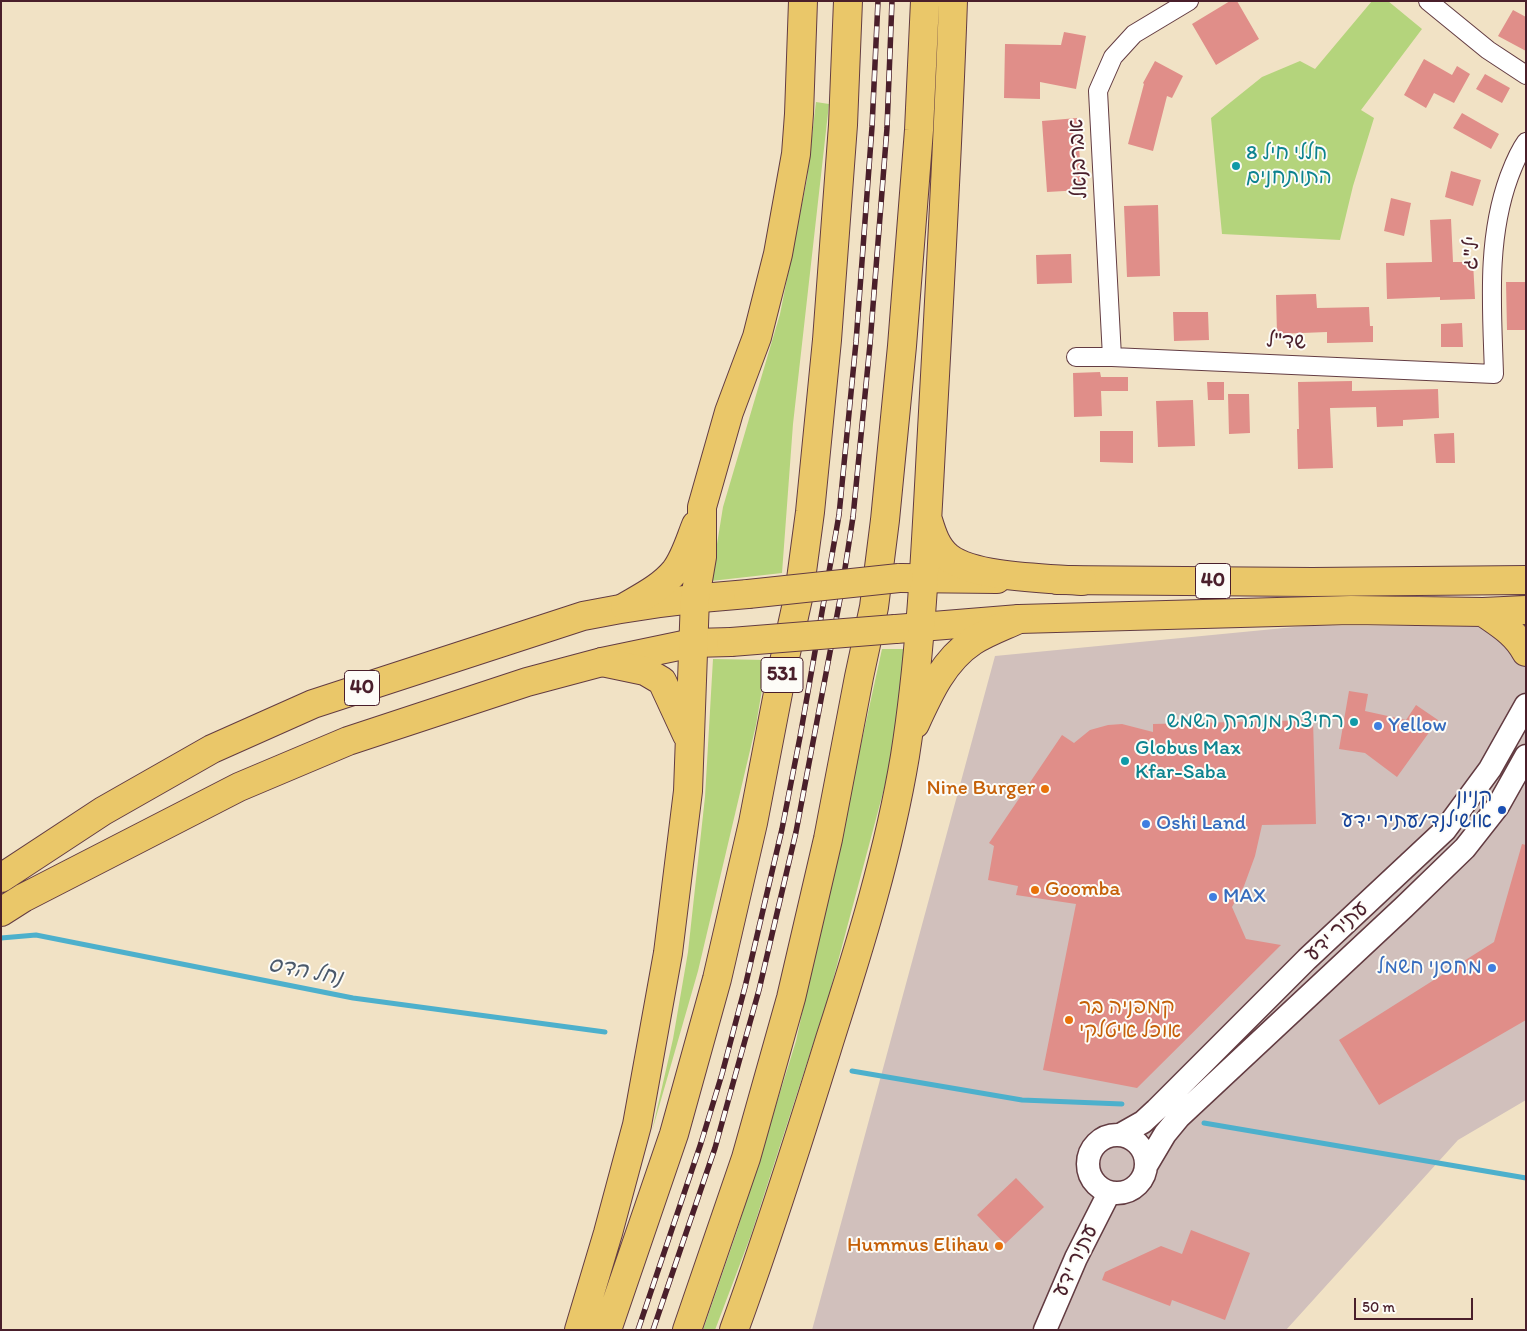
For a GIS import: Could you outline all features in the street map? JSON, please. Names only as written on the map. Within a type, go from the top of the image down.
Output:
[{"type":"highway","points":[[624,607],[661,585],[675,571],[684,555],[702,507],[729,412],[757,338],[778,254],[796,154],[803,1]]},
{"type":"highway","name":"531","points":[[607,1330],[674,1134],[717,979],[753,823],[799,594],[810,512],[826,340],[843,125],[848,1]]},
{"type":"highway","points":[[687,1330],[746,1158],[791,998],[828,839],[874,607],[885,520],[902,346],[919,130],[925,1]]},
{"type":"highway","points":[[905,756],[907,628],[911,577],[927,516],[947,152],[953,1]]},
{"type":"highway","points":[[579,1330],[637,1125],[668,953],[688,791],[695,598],[702,557],[702,507]]},
{"type":"highway","points":[[927,516],[934,540],[946,556],[963,566],[985,572],[1082,581]]},
{"type":"highway","name":"40","points":[[6,875],[103,811],[212,749],[313,704],[583,616],[624,607],[695,598],[911,577],[1082,581],[1312,582],[1526,580]]},
{"type":"highway","name":"40","points":[[12,905],[239,787],[348,741],[527,682],[602,662],[693,643],[731,642],[1019,619],[1351,610],[1483,612],[1526,610]]},
{"type":"highway","points":[[1483,612],[1507,628],[1520,641],[1526,652]]},
{"type":"highway","points":[[734,1330],[762,1253],[858,950],[889,835],[905,756],[914,727],[925,701],[951,658],[974,641],[1019,619]]},
{"type":"highway","points":[[602,662],[645,671],[662,680],[689,741]]},
{"type":"street","name":"אברבנאל","points":[[1112,357],[1098,91],[1113,57],[1134,34],[1189,1]]},
{"type":"street","points":[[1428,1],[1488,50],[1526,75]]},
{"type":"street","name":"יל\"ג","points":[[1494,374],[1491,289],[1496,233],[1505,190],[1518,153],[1526,142]]},
{"type":"street","name":"שד\"ל","points":[[1076,357],[1494,374]]},
{"type":"street","name":"עתיר ידע","points":[[1120,1135],[1134,1128],[1156,1110],[1307,959],[1445,830],[1490,769],[1526,705]]},
{"type":"street","name":"עתיר ידע","points":[[1146,1166],[1161,1140],[1179,1117],[1465,848],[1498,806],[1526,756]]},
{"type":"street","points":[[1111,1135],[1120,1135],[1136,1142],[1142,1149],[1146,1166],[1145,1174],[1134,1188],[1126,1193],[1109,1193],[1101,1190],[1089,1176],[1088,1159],[1096,1143],[1111,1135]]},
{"type":"street","name":"עתיר ידע","points":[[1045,1330],[1076,1258],[1109,1193]]},
{"type":"shaded area","points":[[1305,626],[1526,626],[1526,1100],[1458,1140],[1286,1330],[812,1330],[995,656]]},
{"type":"green space","points":[[1372,1],[1388,1],[1422,29],[1361,110],[1374,118],[1353,186],[1340,240],[1222,234],[1211,118],[1262,77],[1300,61],[1315,69]]},
{"type":"green space","points":[[816,102],[829,104],[793,424],[782,573],[711,581],[723,507],[780,314],[807,179]]},
{"type":"green space","points":[[882,649],[907,649],[889,770],[829,995],[751,1235],[715,1330],[703,1330],[737,1231],[796,1041]]},
{"type":"green space","points":[[713,659],[767,660],[756,725],[698,971],[652,1131],[673,1039],[688,952],[705,797]]},
{"type":"building","points":[[1230,1],[1237,1],[1259,39],[1216,65],[1192,24]]},
{"type":"building","points":[[1513,10],[1526,17],[1526,51],[1498,36]]},
{"type":"building","points":[[1064,32],[1086,36],[1076,89],[1040,82],[1040,99],[1004,98],[1005,44],[1061,45]]},
{"type":"building","points":[[1424,59],[1452,75],[1457,66],[1470,74],[1454,103],[1434,93],[1426,108],[1404,95]]},
{"type":"building","points":[[1155,61],[1183,76],[1172,98],[1167,96],[1153,151],[1128,144],[1143,83]]},
{"type":"building","points":[[1485,74],[1510,88],[1502,103],[1476,89]]},
{"type":"building","points":[[1462,113],[1499,134],[1491,149],[1453,128]]},
{"type":"building","points":[[1077,118],[1082,190],[1047,192],[1042,121]]},
{"type":"building","points":[[1451,171],[1481,180],[1473,206],[1445,197]]},
{"type":"building","points":[[1391,198],[1411,203],[1404,236],[1384,231]]},
{"type":"building","points":[[1158,205],[1160,276],[1127,277],[1124,206]]},
{"type":"building","points":[[1451,219],[1453,262],[1473,262],[1475,299],[1440,300],[1440,297],[1387,299],[1386,263],[1432,262],[1430,220]]},
{"type":"building","points":[[1071,254],[1072,283],[1037,284],[1036,255]]},
{"type":"building","points":[[1506,282],[1526,282],[1526,330],[1507,330]]},
{"type":"building","points":[[1316,294],[1317,308],[1369,307],[1370,326],[1373,326],[1373,342],[1327,343],[1327,332],[1277,334],[1276,295]]},
{"type":"building","points":[[1173,312],[1208,312],[1209,340],[1174,341]]},
{"type":"building","points":[[1462,323],[1463,347],[1441,347],[1441,324]]},
{"type":"building","points":[[1100,372],[1101,377],[1128,377],[1128,391],[1101,391],[1102,416],[1074,417],[1073,373]]},
{"type":"building","points":[[1352,381],[1352,391],[1438,389],[1439,418],[1403,420],[1403,426],[1377,427],[1376,407],[1330,408],[1333,468],[1298,469],[1298,382]]},
{"type":"building","points":[[1207,382],[1224,382],[1224,400],[1208,400]]},
{"type":"building","points":[[1228,394],[1249,394],[1250,433],[1229,434]]},
{"type":"building","points":[[1193,400],[1195,446],[1158,447],[1156,401]]},
{"type":"building","points":[[1100,431],[1133,431],[1133,463],[1100,462]]},
{"type":"building","points":[[1454,433],[1455,463],[1436,463],[1434,434]]},
{"type":"building","points":[[1349,691],[1368,694],[1365,711],[1406,720],[1416,705],[1438,720],[1397,777],[1365,753],[1339,749]]},
{"type":"building","name":"Oshi Land","points":[[1313,720],[1316,824],[1262,825],[1255,856],[1244,886],[1232,907],[1246,939],[1281,945],[1137,1088],[1043,1070],[1076,904],[1016,895],[1018,886],[988,880],[994,846],[989,843],[1062,735],[1074,743],[1090,730],[1108,725],[1122,724],[1153,732],[1153,724]]},
{"type":"building","points":[[1522,844],[1526,845],[1526,1020],[1379,1105],[1339,1040],[1494,942]]},
{"type":"building","points":[[1016,1178],[1044,1207],[1005,1244],[977,1215]]},
{"type":"building","points":[[1191,1230],[1250,1253],[1225,1320],[1172,1300],[1170,1306],[1102,1280],[1105,1272],[1161,1246],[1182,1254]]},
{"type":"waterway","name":"נחל הדס","points":[[1,938],[36,935],[353,998],[605,1032]]},
{"type":"waterway","points":[[852,1071],[1022,1100],[1122,1104]]},
{"type":"waterway","points":[[1204,1123],[1526,1178]]},
{"type":"railway","points":[[638,1330],[701,1143],[722,1074],[745,987],[782,829],[800,737],[839,515],[856,342],[872,127],[878,1]]},
{"type":"railway","points":[[653,1330],[715,1148],[759,990],[796,832],[841,594],[853,517],[870,344],[887,128],[892,1]]},
{"type":"place","name":"8 חללי חיל התותחנים","points":[[1236,166]]},
{"type":"place","name":"רחיצת מנהרת השמש","points":[[1354,722]]},
{"type":"place","name":"Yellow","points":[[1378,726]]},
{"type":"place","name":"Globus Max Kfar-Saba","points":[[1125,761]]},
{"type":"place","name":"Nine Burger","points":[[1045,789]]},
{"type":"place","name":"קניון אושילנד/עתיר ידע","points":[[1502,810]]},
{"type":"place","name":"Oshi Land","points":[[1146,824]]},
{"type":"place","name":"Goomba","points":[[1035,890]]},
{"type":"place","name":"MAX","points":[[1213,897]]},
{"type":"place","name":"מחסני חשמל","points":[[1492,968]]},
{"type":"place","name":"קמפניה בר אוכל איטלקי","points":[[1069,1020]]},
{"type":"place","name":"Hummus Elihau","points":[[999,1246]]}]
